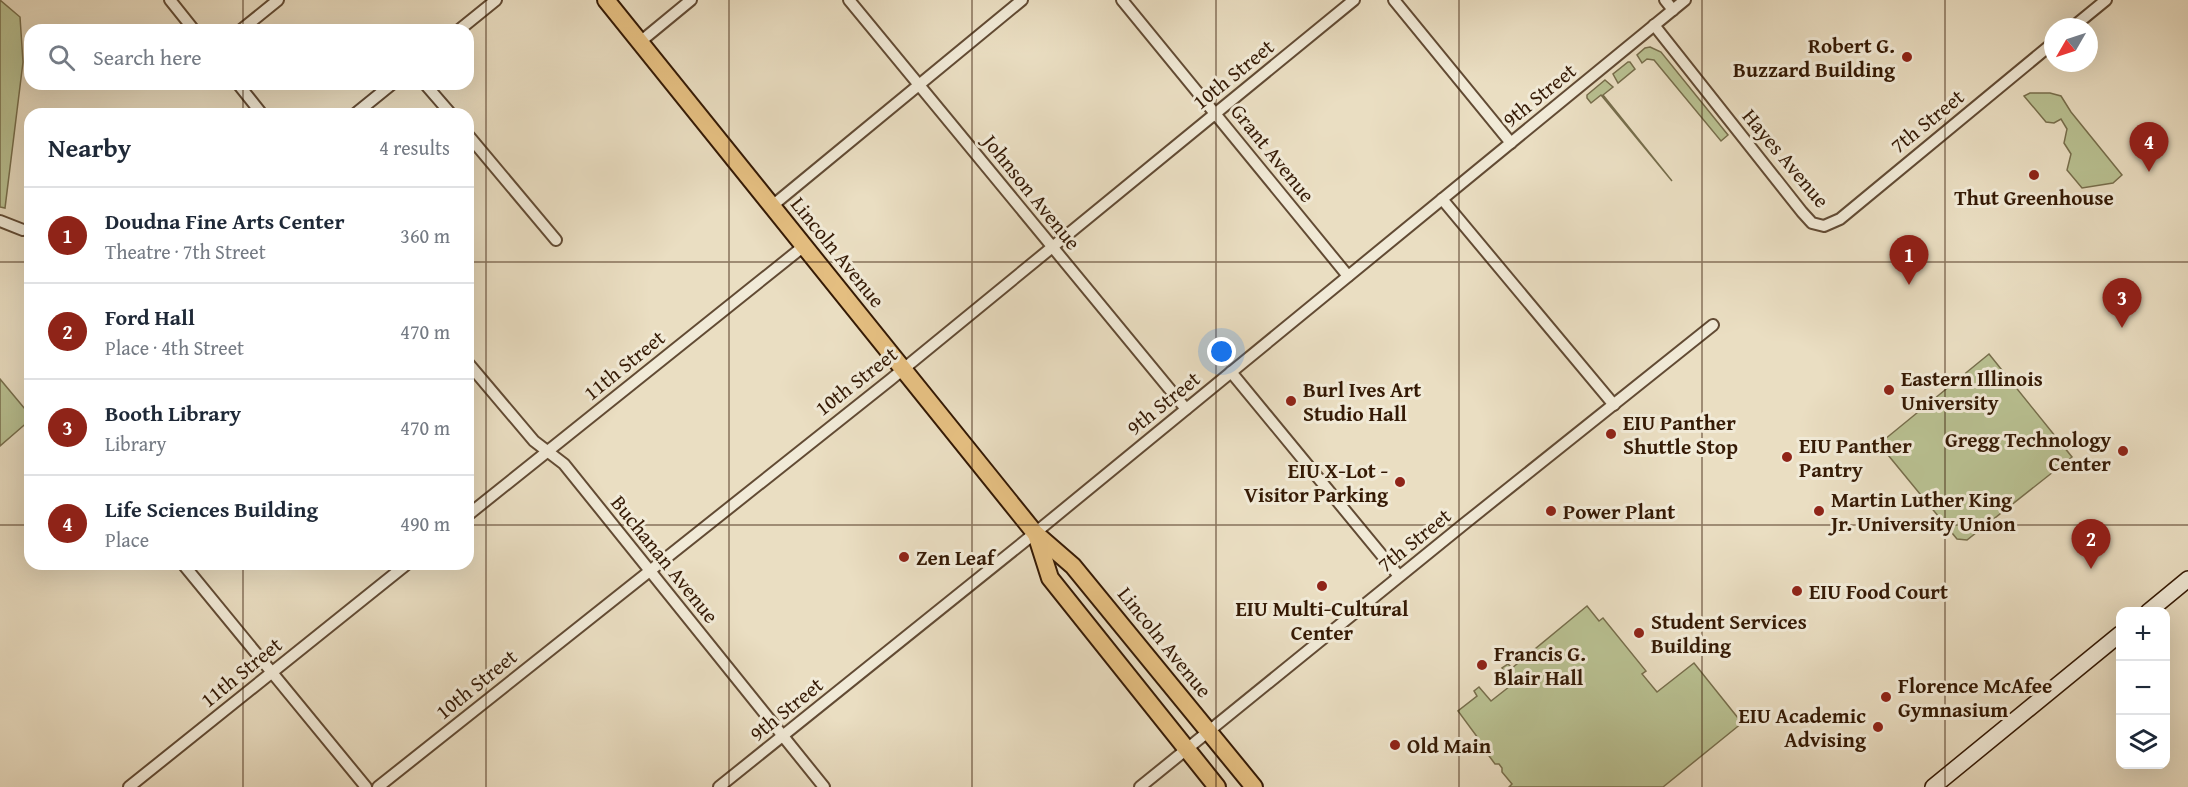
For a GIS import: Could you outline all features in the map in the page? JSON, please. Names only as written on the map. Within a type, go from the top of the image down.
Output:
[{"type":"main road","name":"Lincoln Avenue","points":[[606,0],[1035,533],[1073,566],[1254,787]]},
{"type":"main road","name":"Lincoln Avenue","points":[[1035,533],[1050,578],[1217,787]]},
{"type":"street","points":[[170,0],[189,24]]},
{"type":"street","points":[[248,24],[278,0]]},
{"type":"street","points":[[466,24],[496,0]]},
{"type":"street","points":[[640,42],[691,0]]},
{"type":"street","name":"Johnson Avenue","points":[[849,0],[1186,409]]},
{"type":"street","points":[[772,206],[1022,0]]},
{"type":"street","name":"Grant Avenue","points":[[1122,0],[1348,276]]},
{"type":"street","name":"10th Street","points":[[378,787],[903,369],[1354,0]]},
{"type":"street","points":[[1394,0],[1511,143]]},
{"type":"street","points":[[1665,0],[1673,10]]},
{"type":"street","name":"9th Street","points":[[719,787],[1035,533],[1685,0]]},
{"type":"street","points":[[2084,18],[2106,0]]},
{"type":"street","name":"Hayes Avenue","points":[[1654,25],[1802,212],[1812,223],[1824,226]]},
{"type":"street","name":"7th Street","points":[[1824,226],[1840,219],[2044,50]]},
{"type":"street","points":[[243,90],[257,108]]},
{"type":"street","points":[[362,108],[385,90]]},
{"type":"street","points":[[430,90],[446,108]]},
{"type":"street","points":[[474,142],[556,240]]},
{"type":"street","points":[[1442,199],[1614,405]]},
{"type":"street","points":[[0,221],[23,230]]},
{"type":"street","name":"11th Street","points":[[474,510],[804,246]]},
{"type":"street","name":"7th Street","points":[[1140,787],[1713,325]]},
{"type":"street","name":"Buchanan Avenue","points":[[474,370],[534,441],[546,453],[564,464],[824,787]]},
{"type":"street","points":[[1231,372],[1399,576]]},
{"type":"street","points":[[188,570],[366,787]]},
{"type":"street","name":"11th Street","points":[[129,787],[400,570]]},
{"type":"street","points":[[2154,607],[2188,579]]},
{"type":"street","points":[[1933,787],[2116,638]]},
{"type":"green space","points":[[0,0],[20,17],[23,62],[5,208],[0,207]]},
{"type":"green space","points":[[1650,47],[1661,52],[1728,135],[1721,141],[1654,60],[1647,59],[1642,63],[1637,55]]},
{"type":"green space","points":[[1628,62],[1635,69],[1618,83],[1613,74]]},
{"type":"green space","points":[[1605,80],[1613,87],[1603,95],[1672,181],[1601,95],[1591,103],[1587,98],[1587,95]]},
{"type":"green space","points":[[2030,93],[2050,93],[2061,96],[2071,112],[2122,175],[2113,183],[2082,188],[2067,170],[2071,154],[2064,143],[2067,129],[2061,119],[2054,123],[2046,122],[2024,96]]},
{"type":"green space","points":[[1989,354],[2072,457],[1967,540],[1957,539],[1879,444]]},
{"type":"green space","points":[[0,379],[24,408],[24,425],[0,446]]},
{"type":"green space","points":[[1587,606],[1599,621],[1603,618],[1646,671],[1642,674],[1657,692],[1694,663],[1742,723],[1663,787],[1509,787],[1512,784],[1502,772],[1502,768],[1499,764],[1495,764],[1458,711],[1477,696],[1474,691],[1479,687],[1491,701],[1514,683],[1502,668],[1508,664],[1512,668]]},
{"type":"place","name":"Robert G. Buzzard Building","points":[[1907,57]]},
{"type":"place","name":"Life Sciences Building","points":[[2149,172]]},
{"type":"place","name":"Thut Greenhouse","points":[[2034,175]]},
{"type":"place","name":"Doudna Fine Arts Center","points":[[1909,285]]},
{"type":"place","name":"Booth Library","points":[[2122,328]]},
{"type":"place","name":"Eastern Illinois University","points":[[1889,390]]},
{"type":"place","name":"Burl Ives Art Studio Hall","points":[[1291,401]]},
{"type":"place","name":"EIU Panther Shuttle Stop","points":[[1611,434]]},
{"type":"place","name":"Gregg Technology Center","points":[[2123,451]]},
{"type":"place","name":"EIU Panther Pantry","points":[[1787,457]]},
{"type":"place","name":"EIU X-Lot - Visitor Parking","points":[[1400,482]]},
{"type":"place","name":"Power Plant","points":[[1551,511]]},
{"type":"place","name":"Martin Luther King Jr. University Union","points":[[1819,511]]},
{"type":"place","name":"Zen Leaf","points":[[904,557]]},
{"type":"place","name":"Ford Hall","points":[[2091,569]]},
{"type":"place","name":"EIU Multi-Cultural Center","points":[[1322,586]]},
{"type":"place","name":"EIU Food Court","points":[[1797,591]]},
{"type":"place","name":"Student Services Building","points":[[1639,633]]},
{"type":"place","name":"Francis G. Blair Hall","points":[[1482,665]]},
{"type":"place","name":"Florence McAfee Gymnasium","points":[[1886,697]]},
{"type":"place","name":"EIU Academic Advising","points":[[1878,727]]},
{"type":"place","name":"Old Main","points":[[1395,745]]}]
